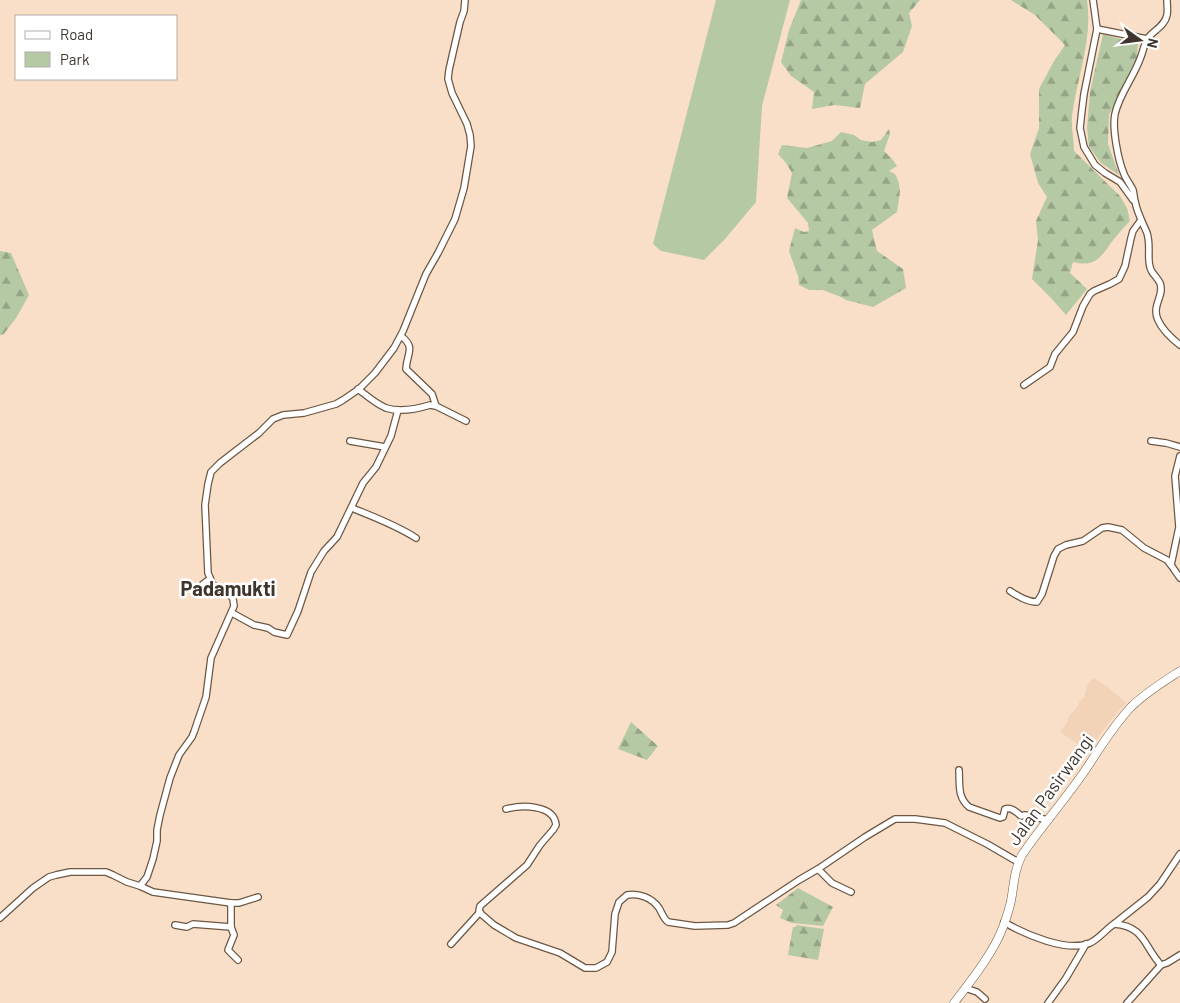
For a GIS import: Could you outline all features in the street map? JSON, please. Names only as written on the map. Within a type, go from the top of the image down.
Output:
[{"type":"street","points":[[140,886],[146,877],[153,859],[160,815],[170,778],[179,755],[192,737],[206,697],[210,658],[234,606],[233,599],[213,584],[208,573],[205,505],[211,472],[255,437],[273,419],[336,404],[343,400],[375,373],[401,336],[426,274],[455,218],[464,188],[471,146],[470,135],[468,124],[452,93],[448,79],[448,70],[464,11],[465,0]]},
{"type":"street","points":[[1093,0],[1097,29],[1084,94],[1080,128],[1084,147],[1095,164],[1120,182],[1135,201]]},
{"type":"street","points":[[1166,0],[1166,20],[1147,39],[1134,74],[1121,96],[1114,117],[1116,144],[1124,173],[1133,192],[1147,234],[1150,247],[1149,267],[1158,280],[1161,289],[1156,306],[1157,319],[1168,334],[1180,345]]},
{"type":"street","points":[[1097,29],[1147,39]]},
{"type":"street","points":[[1024,385],[1050,366],[1055,354],[1074,332],[1083,306],[1090,294],[1119,279],[1125,266],[1133,231],[1141,220]]},
{"type":"street","points":[[401,336],[408,342],[410,350],[406,369],[432,394],[436,406]]},
{"type":"street","points":[[358,389],[385,408],[398,410],[430,405],[436,406],[466,421]]},
{"type":"street","points":[[232,613],[254,625],[269,628],[274,632],[287,636],[298,611],[311,572],[324,551],[337,537],[364,483],[376,467],[391,436],[398,410]]},
{"type":"street","points":[[350,441],[385,447]]},
{"type":"street","points":[[1151,441],[1166,442],[1180,448]]},
{"type":"street","points":[[1171,565],[1179,527],[1176,476],[1180,456]]},
{"type":"street","points":[[352,508],[388,522],[416,538]]},
{"type":"street","points":[[1010,591],[1026,600],[1036,602],[1042,594],[1058,549],[1066,545],[1083,542],[1102,528],[1108,527],[1122,530],[1144,548],[1167,560],[1180,578]]},
{"type":"street","points":[[198,592],[203,584],[210,579]]},
{"type":"street","name":"Jalan Pasirwangi","points":[[954,1003],[996,943],[1010,902],[1018,862],[1031,842],[1084,772],[1123,716],[1148,693],[1180,671]]},
{"type":"street","points":[[959,770],[960,795],[969,807],[1000,818],[1003,817],[1005,809],[1010,808],[1021,816],[1025,815],[1048,820]]},
{"type":"street","points":[[451,944],[480,912],[482,904],[527,864],[556,825],[554,818],[549,812],[538,808],[522,806],[506,809]]},
{"type":"street","points":[[480,912],[494,926],[516,938],[560,953],[585,968],[596,968],[607,962],[612,952],[615,914],[619,902],[627,895],[639,895],[650,899],[658,906],[668,922],[695,926],[728,925],[736,922],[798,880],[818,870],[895,819],[915,819],[945,823],[1018,862]]},
{"type":"street","points":[[1004,922],[1025,933],[1048,941],[1076,946],[1086,944],[1102,935],[1108,928],[1148,897],[1160,884],[1180,854]]},
{"type":"street","points":[[818,870],[832,883],[851,892]]},
{"type":"street","points":[[0,918],[33,888],[49,877],[70,872],[106,872],[154,892],[231,903],[240,903],[258,897]]},
{"type":"street","points":[[231,903],[231,927],[234,935],[228,951],[238,960]]},
{"type":"street","points":[[175,925],[187,927],[194,924],[231,927]]},
{"type":"street","points":[[1114,924],[1123,924],[1142,936],[1162,965]]},
{"type":"street","points":[[1048,1003],[1066,978],[1086,944]]},
{"type":"street","points":[[1127,1003],[1162,965],[1180,955]]},
{"type":"street","points":[[965,988],[977,992],[984,999]]},
{"type":"shaded area","points":[[1093,678],[1108,687],[1126,703],[1088,751],[1060,732],[1067,723],[1069,716],[1084,697],[1087,686]]},
{"type":"green space","points":[[716,0],[790,0],[762,106],[756,202],[725,239],[704,260],[661,251],[653,244]]},
{"type":"green space","points":[[801,0],[920,0],[909,13],[912,26],[903,52],[865,84],[860,108],[834,105],[812,109],[814,92],[791,76],[781,62],[789,30]]},
{"type":"green space","points":[[1011,0],[1087,0],[1088,30],[1072,116],[1074,151],[1120,196],[1127,208],[1130,221],[1098,259],[1088,263],[1073,262],[1070,273],[1087,289],[1066,315],[1032,279],[1038,240],[1036,221],[1047,197],[1038,183],[1030,154],[1039,128],[1039,89],[1065,45],[1035,15]]},
{"type":"green space","points":[[1103,34],[1138,44],[1137,57],[1109,115],[1108,144],[1119,175],[1101,163],[1089,147],[1087,128],[1090,92]]},
{"type":"green space","points":[[889,129],[890,134],[884,151],[897,166],[889,171],[895,174],[899,184],[900,193],[897,212],[872,230],[877,251],[903,269],[906,288],[873,307],[846,300],[823,290],[809,290],[799,285],[798,276],[789,251],[795,228],[804,232],[809,231],[808,223],[787,198],[792,173],[778,154],[782,145],[807,148],[832,141],[841,132],[872,142],[881,140]]},
{"type":"green space","points":[[0,251],[11,253],[29,295],[16,318],[3,335],[0,335]]},
{"type":"green space","points":[[631,722],[658,746],[647,760],[618,749]]},
{"type":"green space","points":[[798,888],[833,907],[823,926],[792,923],[780,918],[783,910],[776,905]]},
{"type":"green space","points":[[796,925],[824,929],[818,960],[788,955],[793,927],[796,927]]},
{"type":"district","name":"Padamukti","points":[[228,589]]}]
